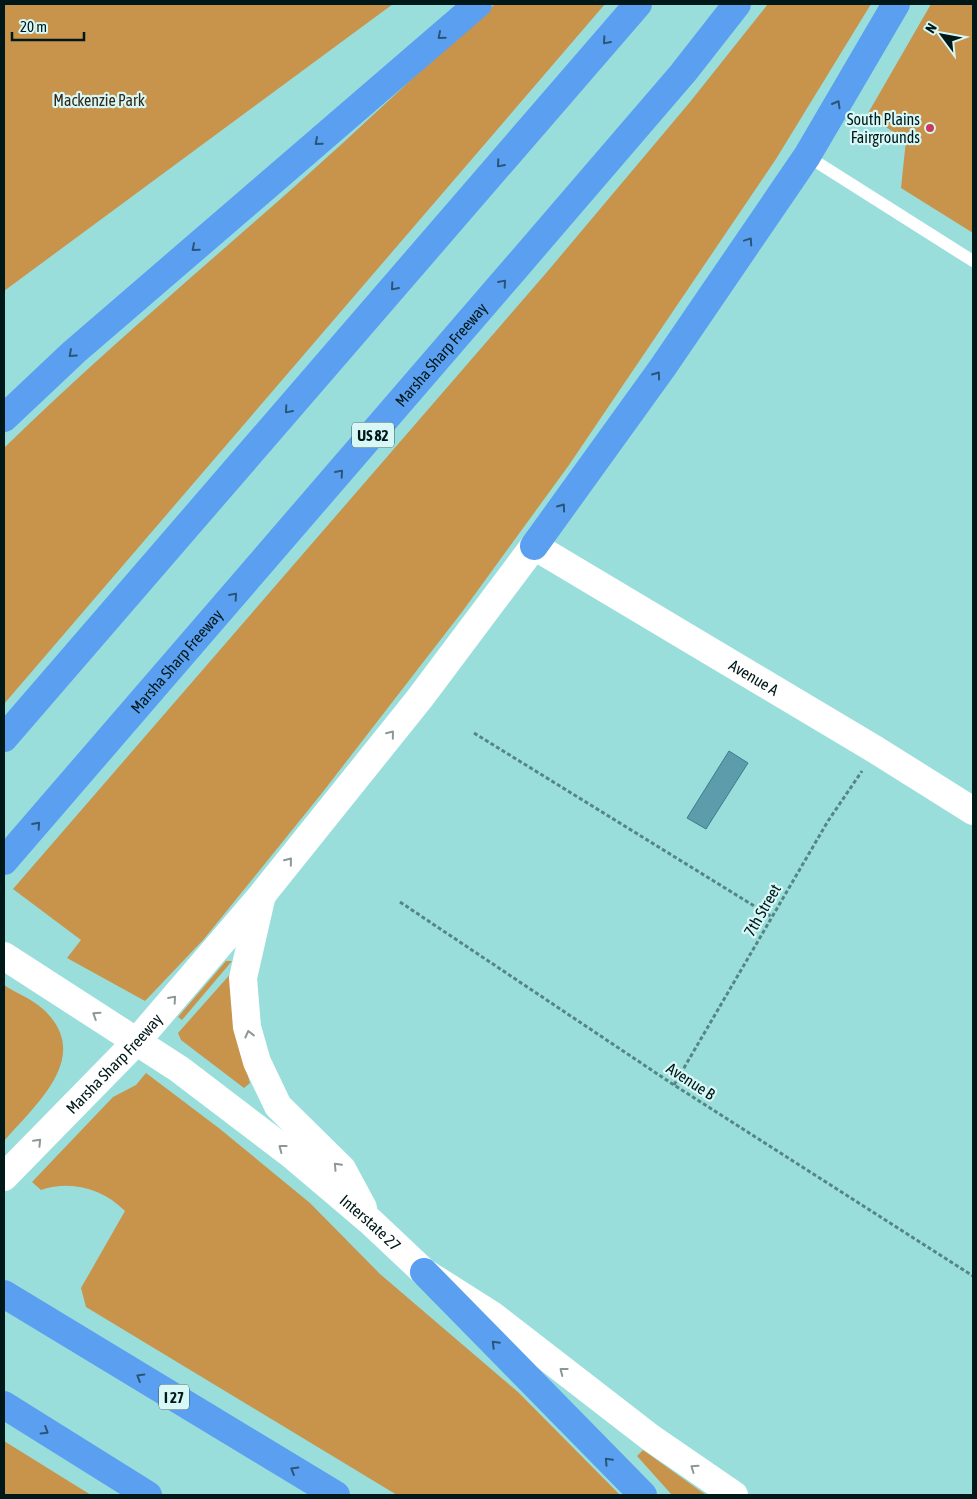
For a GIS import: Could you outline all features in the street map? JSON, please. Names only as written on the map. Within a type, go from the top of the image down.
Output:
[{"type":"highway","points":[[4,418],[74,352],[478,4]]},
{"type":"highway","points":[[4,738],[638,4]]},
{"type":"highway","name":"Marsha Sharp Freeway","points":[[4,861],[519,265],[683,73],[737,4]]},
{"type":"highway","points":[[534,546],[663,367],[806,156],[896,4]]},
{"type":"highway","points":[[424,1272],[643,1495]]},
{"type":"highway","name":"I 27","points":[[8,1297],[336,1495]]},
{"type":"highway","points":[[4,1405],[148,1495]]},
{"type":"main road","name":"Avenue A","points":[[534,546],[876,750],[973,811]]},
{"type":"main road","name":"Marsha Sharp Freeway","points":[[4,1177],[137,1041],[262,895],[420,698],[534,546]]},
{"type":"main road","points":[[262,895],[243,978],[247,1027],[256,1062],[278,1106],[342,1169],[371,1222]]},
{"type":"main road","name":"Interstate 27","points":[[4,956],[179,1069],[292,1155],[371,1222],[424,1272],[492,1315],[651,1438],[734,1495]]},
{"type":"lane","points":[[806,156],[973,261]]},
{"type":"path","points":[[474,733],[772,917]]},
{"type":"path","name":"7th Street","points":[[674,1085],[828,820],[876,750]]},
{"type":"path","name":"Avenue B","points":[[400,902],[674,1085],[973,1276]]},
{"type":"green space","name":"Mackenzie Park","points":[[4,4],[393,4],[4,291]]},
{"type":"green space","points":[[495,4],[605,4],[4,704],[4,448],[111,348],[319,164]]},
{"type":"green space","points":[[768,4],[871,4],[776,159],[569,465],[462,612],[322,793],[204,939],[145,1001],[67,958],[81,940],[13,889],[547,272],[690,102]]},
{"type":"green space","name":"South Plains Fairgrounds","points":[[931,4],[973,4],[973,233],[901,188],[906,140],[867,115]]},
{"type":"green space","points":[[226,961],[232,961],[182,1020],[178,1017]]},
{"type":"green space","points":[[233,971],[234,1027],[250,1083],[244,1088],[181,1040],[178,1033]]},
{"type":"green space","points":[[4,985],[43,1009],[57,1027],[63,1044],[62,1062],[55,1079],[31,1111],[4,1141]]},
{"type":"green space","points":[[146,1073],[220,1129],[310,1203],[380,1274],[518,1392],[620,1495],[397,1495],[86,1307],[81,1288],[125,1211],[106,1197],[86,1188],[64,1186],[41,1190],[32,1182],[113,1097],[136,1085]]},
{"type":"green space","points":[[4,1441],[91,1495],[4,1495]]},
{"type":"green space","points":[[643,1450],[706,1495],[672,1495],[637,1456]]},
{"type":"building","points":[[729,751],[748,763],[706,829],[687,818]]},
{"type":"place","name":"South Plains Fairgrounds","points":[[930,128]]}]
